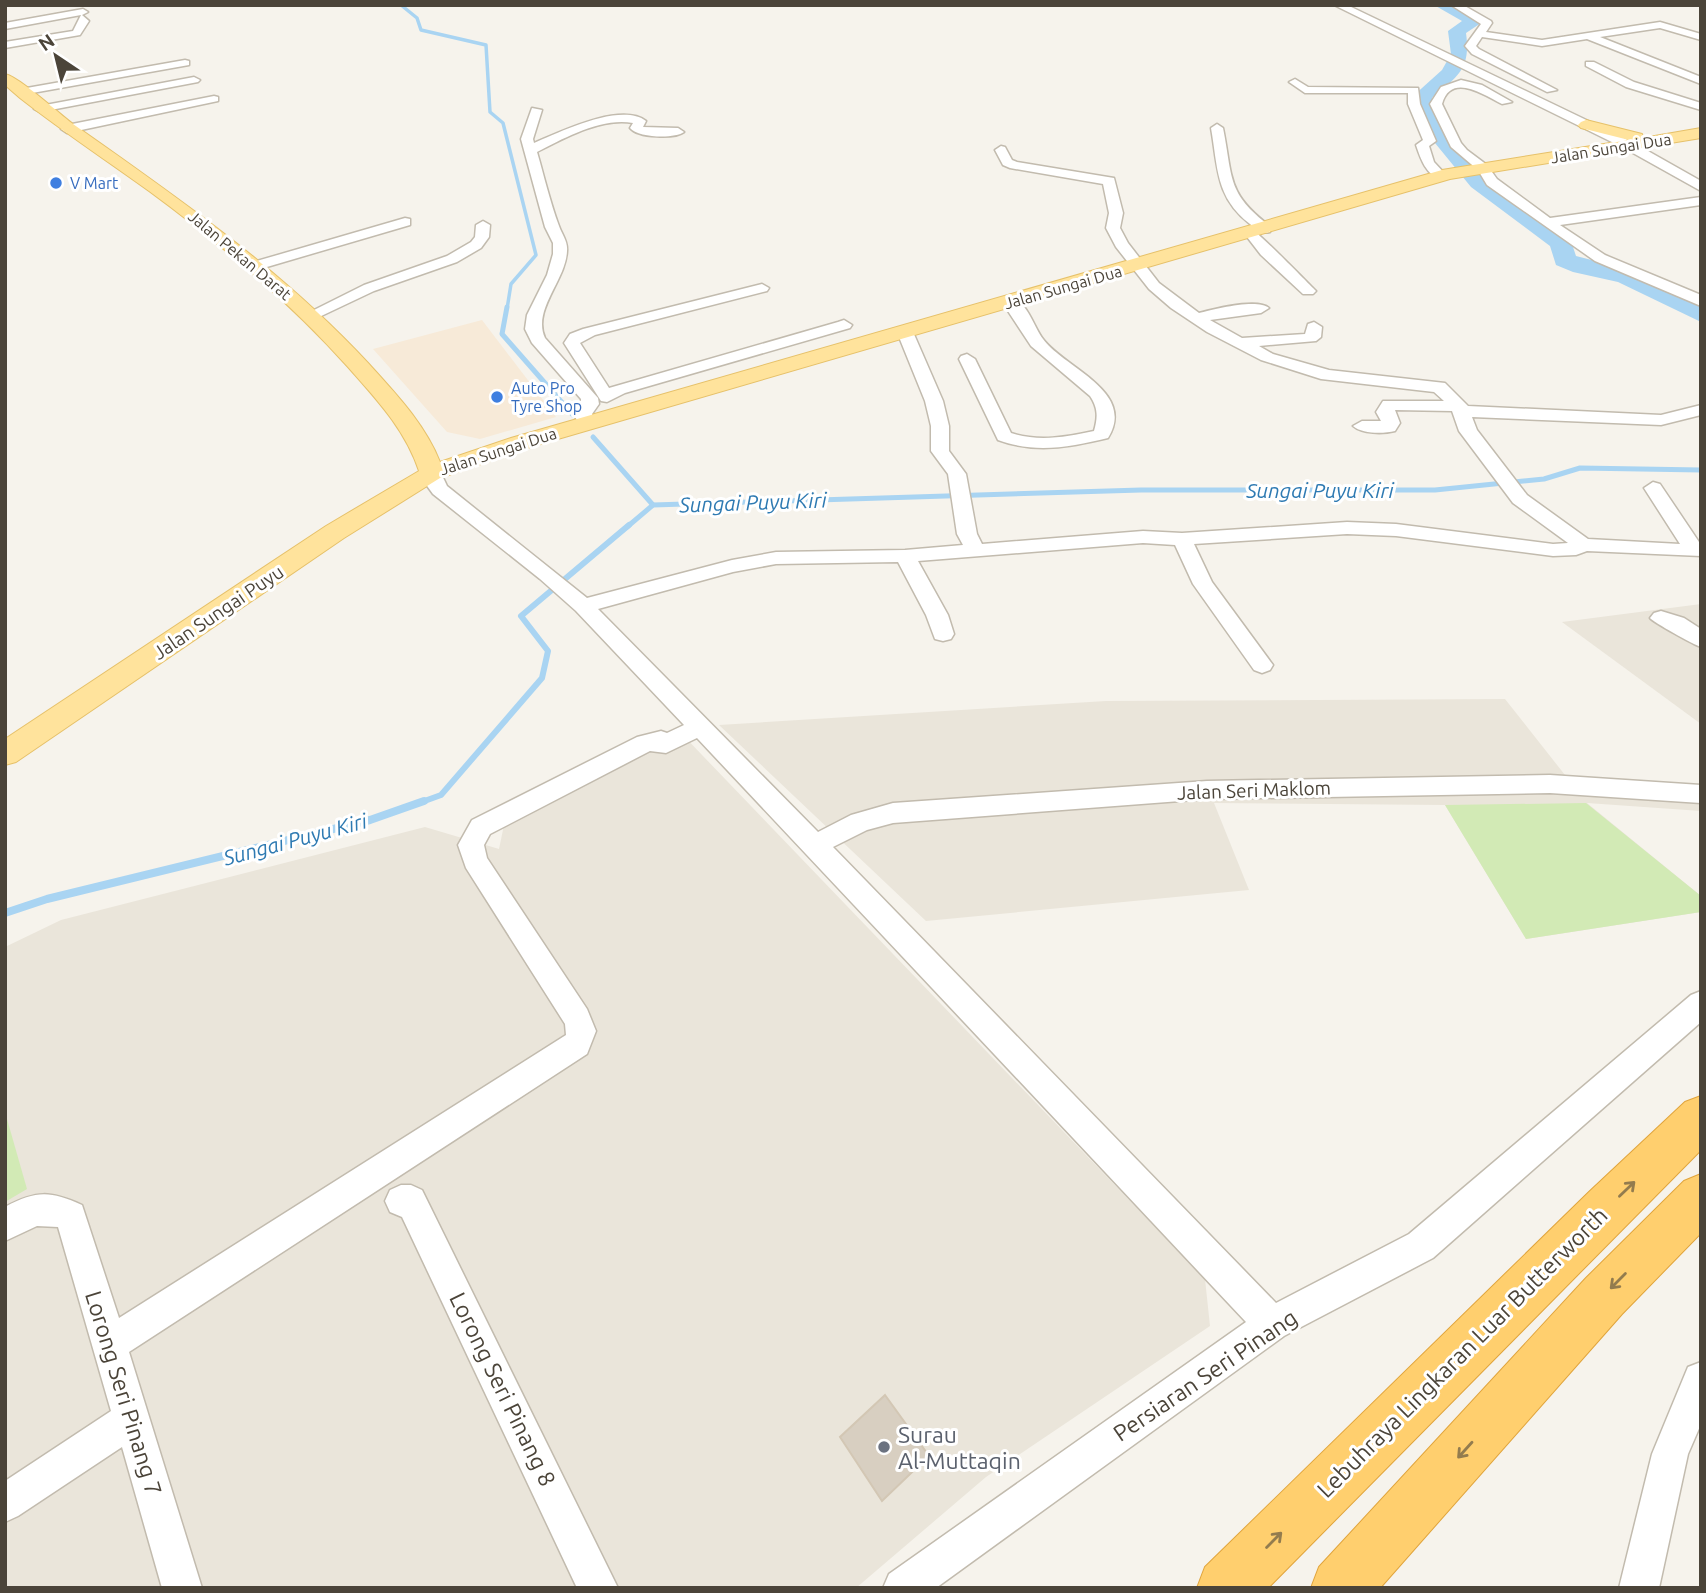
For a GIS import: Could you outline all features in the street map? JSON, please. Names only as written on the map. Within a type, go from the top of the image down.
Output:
[{"type":"highway","name":"Lebuhraya Lingkaran Luar Butterworth","points":[[1226,1588],[1606,1209],[1701,1118]]},
{"type":"highway","points":[[1340,1588],[1604,1296],[1701,1198]]},
{"type":"main road","name":"Jalan Pekan Darat","points":[[5,78],[40,109],[177,203],[312,315],[397,410],[420,441],[432,473]]},
{"type":"main road","points":[[1586,125],[1620,135],[1677,137]]},
{"type":"main road","points":[[1567,155],[1601,140],[1586,125]]},
{"type":"main road","name":"Jalan Sungai Dua","points":[[432,473],[494,450],[1444,175],[1701,133]]},
{"type":"main road","points":[[335,532],[384,494],[408,464],[420,441],[470,452],[494,450]]},
{"type":"main road","name":"Jalan Sungai Puyu","points":[[5,754],[335,532],[432,473]]},
{"type":"street","points":[[1339,5],[1628,145],[1701,187]]},
{"type":"street","points":[[1456,5],[1486,22],[1470,46],[1472,50],[1486,60],[1534,79],[1551,90]]},
{"type":"street","points":[[82,15],[84,22],[76,33],[6,35],[82,15]]},
{"type":"street","points":[[1479,34],[1542,43],[1660,25],[1701,37]]},
{"type":"street","points":[[1590,37],[1701,81]]},
{"type":"street","points":[[22,92],[185,63]]},
{"type":"street","points":[[1590,64],[1603,73],[1663,97],[1701,107]]},
{"type":"street","points":[[40,109],[194,80]]},
{"type":"street","points":[[1295,82],[1305,90],[1416,91],[1414,104],[1430,141],[1422,145],[1428,163],[1444,175]]},
{"type":"street","points":[[1506,102],[1478,87],[1461,83],[1453,84],[1436,98],[1436,104],[1455,144],[1492,182],[1610,264],[1701,301]]},
{"type":"street","points":[[67,128],[214,99]]},
{"type":"street","points":[[537,110],[527,139],[552,227],[560,243],[561,254],[555,275],[535,315],[533,329],[538,340],[589,398],[590,404],[583,414],[586,423]]},
{"type":"street","points":[[529,151],[563,134],[614,117],[635,118],[640,121],[636,128],[638,130],[678,132]]},
{"type":"street","points":[[1217,128],[1224,158],[1224,184],[1237,207],[1258,231],[1266,252],[1308,291]]},
{"type":"street","points":[[1002,150],[1007,162],[1014,165],[1109,181],[1116,213],[1113,228],[1121,244],[1154,286],[1197,319],[1238,343],[1267,357],[1327,375],[1439,387],[1461,409],[1468,431],[1520,499],[1583,545]]},
{"type":"street","points":[[1549,222],[1701,201]]},
{"type":"street","points":[[255,266],[405,222]]},
{"type":"street","points":[[312,315],[369,288],[452,259],[477,245],[482,237],[483,225]]},
{"type":"street","points":[[607,397],[572,343],[576,337],[762,288]]},
{"type":"street","points":[[967,359],[1004,436],[1017,442],[1042,443],[1070,442],[1102,434],[1107,415],[1104,403],[1084,381],[1042,349],[1023,314],[1010,302]]},
{"type":"street","points":[[1197,319],[1217,313],[1261,308]]},
{"type":"street","points":[[607,397],[619,389],[844,324]]},
{"type":"street","points":[[1238,343],[1310,338],[1313,337],[1314,327]]},
{"type":"street","points":[[905,332],[934,401],[940,426],[940,451],[957,474],[967,534],[975,549]]},
{"type":"street","points":[[683,370],[685,378],[699,390]]},
{"type":"street","points":[[589,398],[607,397],[644,406]]},
{"type":"street","points":[[1362,426],[1389,426],[1391,423],[1385,412],[1389,405],[1661,420],[1701,410]]},
{"type":"street","points":[[432,473],[434,483],[440,490],[547,573],[579,603],[1272,1324]]},
{"type":"street","points":[[579,603],[713,570],[776,558],[905,556],[1143,537],[1182,539],[1347,528],[1396,530],[1553,550],[1576,549],[1583,545],[1695,551],[1653,488]]},
{"type":"street","points":[[1182,539],[1203,584],[1262,665]]},
{"type":"street","points":[[905,556],[937,615],[943,634]]},
{"type":"street","points":[[1661,618],[1676,623],[1701,640]]},
{"type":"street","points":[[108,1345],[577,1044],[582,1031],[577,1018],[475,861],[471,845],[481,827],[645,743],[661,740],[666,744],[699,727]]},
{"type":"street","name":"Jalan Seri Maklom","points":[[814,845],[860,822],[893,813],[1207,790],[1550,784],[1701,794]]},
{"type":"street","name":"Persiaran Seri Pinang","points":[[902,1588],[1272,1324],[1421,1246],[1701,1004]]},
{"type":"street","name":"Lorong Seri Pinang 8","points":[[401,1200],[411,1201],[598,1588]]},
{"type":"street","name":"Lorong Seri Pinang 7","points":[[5,1225],[27,1213],[53,1207],[71,1216],[182,1588]]},
{"type":"street","points":[[1639,1588],[1670,1454],[1701,1380]]},
{"type":"street","points":[[5,1503],[132,1419]]},
{"type":"shaded area","points":[[482,320],[556,417],[480,439],[447,432],[373,349]]},
{"type":"shaded area","points":[[1701,604],[1701,724],[1562,622]]},
{"type":"shaded area","points":[[1505,699],[1565,775],[1701,788],[1701,811],[1587,803],[1701,896],[1701,912],[1526,939],[1445,805],[1214,803],[1249,890],[926,921],[719,725],[1106,701]]},
{"type":"shaded area","points":[[679,731],[1205,1279],[1210,1326],[986,1477],[856,1588],[5,1588],[5,947],[61,920],[425,827],[499,849],[504,825]]},
{"type":"green space","points":[[1586,803],[1701,896],[1701,912],[1526,939],[1445,805]]},
{"type":"green space","points":[[7,1119],[27,1189],[5,1202],[5,1120]]},
{"type":"building","name":"Surau Al-Muttaqin","points":[[885,1395],[929,1456],[882,1501],[840,1437]]},
{"type":"waterway","points":[[401,5],[417,18],[421,30],[486,45],[490,112],[503,123],[536,255],[511,284],[507,309]]},
{"type":"waterway","points":[[1442,5],[1475,21],[1457,31],[1460,54],[1450,73],[1422,97],[1436,132],[1479,182],[1561,243],[1565,260],[1582,267],[1626,276],[1701,314]]},
{"type":"waterway","points":[[507,307],[502,334],[573,415]]},
{"type":"waterway","points":[[593,437],[653,505]]},
{"type":"waterway","name":"Sungai Puyu Kiri","points":[[653,505],[1141,490],[1435,490],[1544,479],[1580,468],[1701,470]]},
{"type":"waterway","name":"Sungai Puyu Kiri","points":[[627,527],[653,505]]},
{"type":"waterway","name":"Sungai Puyu Kiri","points":[[419,803],[441,795],[542,678],[548,651],[521,616],[629,525]]},
{"type":"waterway","name":"Sungai Puyu Kiri","points":[[5,913],[47,899],[370,820],[424,801]]},
{"type":"place","name":"V Mart","points":[[56,183]]},
{"type":"place","name":"Auto Pro Tyre Shop","points":[[497,397]]},
{"type":"place","name":"Surau Al-Muttaqin","points":[[884,1447]]}]
